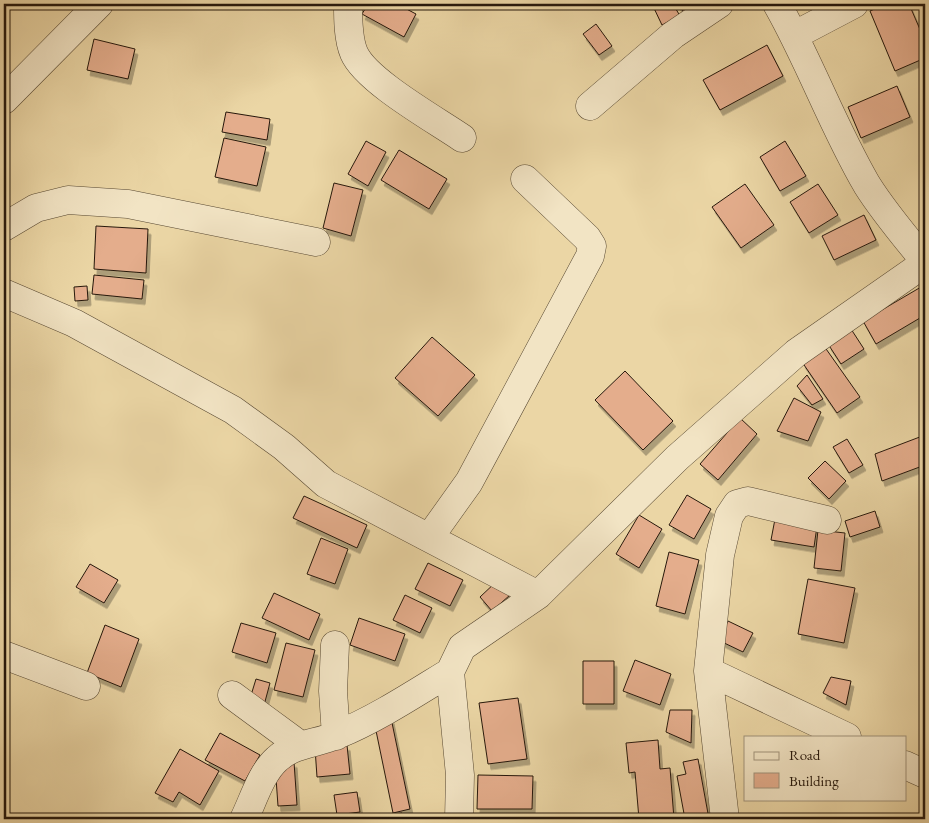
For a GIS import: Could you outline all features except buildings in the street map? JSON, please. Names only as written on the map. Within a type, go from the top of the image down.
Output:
[{"type":"street","points":[[4,100],[99,4]]},
{"type":"street","points":[[348,4],[349,28],[354,54],[374,78],[462,138]]},
{"type":"street","points":[[590,106],[673,35],[719,4]]},
{"type":"street","points":[[460,819],[460,775],[450,672],[462,647],[538,594],[677,458],[796,353],[925,262],[897,227],[868,185],[834,121],[794,35],[777,4]]},
{"type":"street","points":[[794,35],[854,4]]},
{"type":"street","points":[[429,538],[469,482],[590,256],[592,246],[587,238],[525,179]]},
{"type":"street","points":[[4,227],[36,208],[68,200],[128,204],[316,242]]},
{"type":"street","points":[[4,293],[74,323],[233,410],[284,447],[326,484],[538,594]]},
{"type":"street","points":[[724,819],[708,670],[720,555],[729,516],[737,504],[748,501],[827,520]]},
{"type":"street","points":[[335,645],[333,691],[336,736]]},
{"type":"street","points":[[4,654],[86,686]]},
{"type":"street","points":[[708,670],[844,736]]},
{"type":"street","points":[[244,819],[263,780],[276,760],[300,745],[336,736],[412,696],[450,672]]},
{"type":"street","points":[[232,694],[300,745]]},
{"type":"street","points":[[906,765],[925,774]]}]
